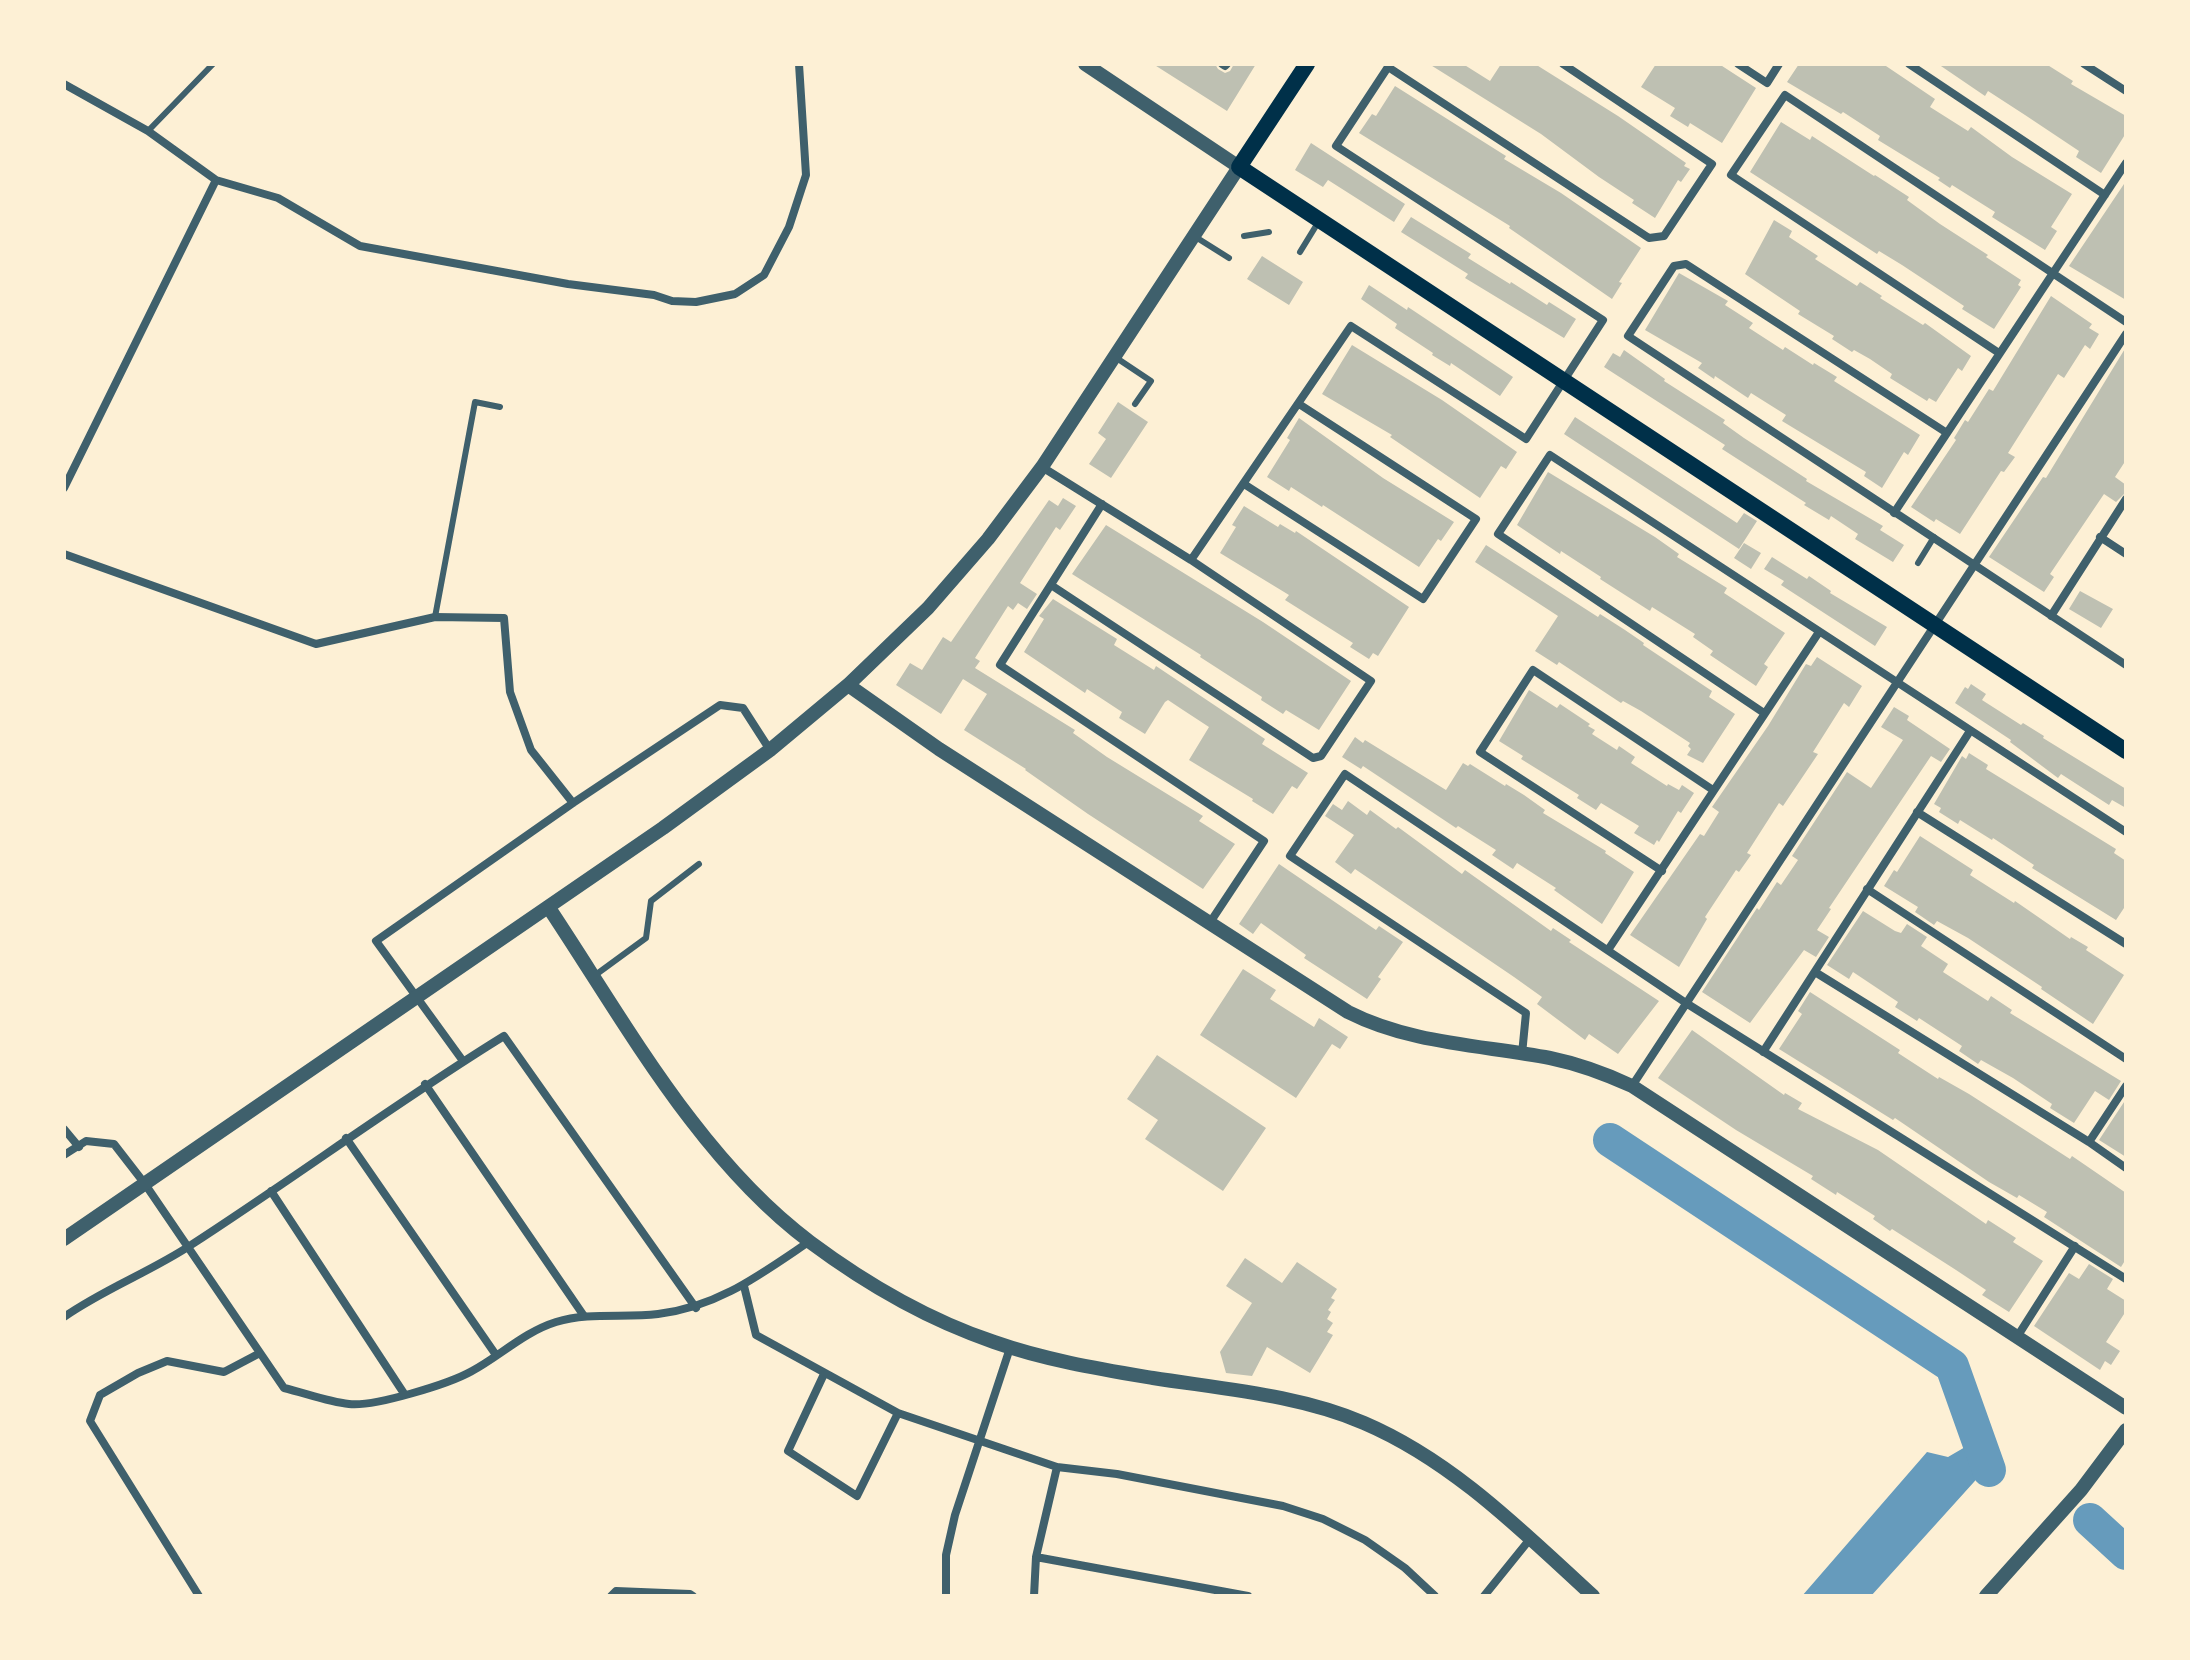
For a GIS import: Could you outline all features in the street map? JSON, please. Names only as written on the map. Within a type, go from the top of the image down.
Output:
[{"type":"main road","points":[[1307,64],[1239,167],[2126,751]]},
{"type":"street","points":[[64,84],[148,131],[216,180],[278,198],[360,246],[568,284],[654,295],[672,301],[735,294],[764,275],[789,227],[806,175],[799,64]]},
{"type":"street","points":[[64,1239],[549,908],[770,750],[848,685],[928,608],[988,539],[1042,467],[1239,167],[1085,64]]},
{"type":"street","points":[[1191,560],[1351,326],[1526,439],[1603,320],[1336,146],[1389,65],[1649,238],[1664,236],[1712,164],[1563,64]]},
{"type":"street","points":[[1738,64],[1767,83],[1779,64]]},
{"type":"street","points":[[1909,64],[2105,195]]},
{"type":"street","points":[[2084,64],[2126,91]]},
{"type":"street","points":[[1999,353],[1731,175],[1785,95],[2126,322]]},
{"type":"street","points":[[1894,513],[2126,163]]},
{"type":"street","points":[[64,488],[216,180]]},
{"type":"street","points":[[1947,433],[1686,264],[1674,266],[1628,336],[2126,665]]},
{"type":"street","points":[[1632,1086],[2126,334]]},
{"type":"street","points":[[1244,484],[1423,599],[1476,519],[1299,404]]},
{"type":"street","points":[[1764,713],[1498,534],[1550,455],[2126,832]]},
{"type":"street","points":[[1042,467],[1191,560],[1371,681],[1321,756],[1313,758],[1051,585]]},
{"type":"street","points":[[2051,616],[2126,499]]},
{"type":"street","points":[[1102,504],[1000,665],[1264,841],[1209,924]]},
{"type":"street","points":[[2100,537],[2126,554]]},
{"type":"street","points":[[64,554],[316,644],[435,617],[504,618],[510,692],[531,750],[573,803]]},
{"type":"street","points":[[1608,950],[1819,632]]},
{"type":"street","points":[[1662,871],[1480,752],[1533,670],[1713,790]]},
{"type":"street","points":[[848,685],[939,749],[1320,996],[1376,1027],[1578,1065],[1632,1086],[2126,1408]]},
{"type":"street","points":[[463,1061],[376,941],[720,705],[743,708],[770,750]]},
{"type":"street","points":[[1763,1052],[1970,731]]},
{"type":"street","points":[[1522,1054],[1526,1013],[1290,856],[1345,774],[1686,1003],[2126,1279]]},
{"type":"street","points":[[1917,812],[2126,944]]},
{"type":"street","points":[[1867,889],[2126,1059]]},
{"type":"street","points":[[549,908],[662,1078],[738,1177],[769,1208],[810,1241],[883,1290],[975,1335],[1010,1348],[1098,1369],[1274,1398],[1330,1411],[1364,1423],[1427,1456],[1474,1490],[1593,1596]]},
{"type":"street","points":[[1815,972],[2126,1168]]},
{"type":"street","points":[[64,1317],[91,1298],[188,1247],[425,1084],[504,1036],[696,1308]]},
{"type":"street","points":[[425,1084],[584,1316]]},
{"type":"street","points":[[2089,1142],[2126,1086]]},
{"type":"street","points":[[64,1129],[79,1147]]},
{"type":"street","points":[[346,1138],[496,1355]]},
{"type":"street","points":[[64,1155],[86,1141],[114,1144],[145,1184],[284,1388],[351,1405],[405,1395],[471,1372],[553,1323],[584,1316],[657,1314],[696,1308],[744,1286],[810,1241]]},
{"type":"street","points":[[271,1191],[405,1395]]},
{"type":"street","points":[[2017,1337],[2075,1246]]},
{"type":"street","points":[[744,1286],[756,1335],[898,1413],[1057,1467],[1117,1474],[1268,1503],[1323,1519],[1365,1540],[1405,1568],[1435,1596]]},
{"type":"street","points":[[946,1596],[946,1555],[955,1515],[1010,1348]]},
{"type":"street","points":[[199,1596],[90,1421],[100,1395],[138,1373],[167,1361],[224,1372],[260,1353]]},
{"type":"street","points":[[824,1374],[788,1451],[857,1496],[898,1413]]},
{"type":"street","points":[[1986,1596],[2081,1490],[2126,1430]]},
{"type":"street","points":[[1034,1596],[1036,1557],[1057,1467]]},
{"type":"street","points":[[1484,1596],[1530,1539]]},
{"type":"street","points":[[1036,1557],[1248,1596]]},
{"type":"street","points":[[611,1596],[616,1591],[693,1596]]},
{"type":"lane","points":[[148,131],[213,64]]},
{"type":"lane","points":[[1300,252],[1320,220]]},
{"type":"lane","points":[[1244,236],[1269,232]]},
{"type":"lane","points":[[1194,236],[1229,258]]},
{"type":"lane","points":[[1115,357],[1151,381],[1135,404]]},
{"type":"lane","points":[[435,617],[475,402],[500,407]]},
{"type":"lane","points":[[1918,563],[1934,537]]},
{"type":"lane","points":[[594,976],[646,938],[651,901],[699,864]]},
{"type":"water","points":[[1972,1443],[1983,1472],[1871,1596],[1802,1596],[1927,1452],[1948,1457]]},
{"type":"building","points":[[1153,64],[1215,64],[1225,73],[1234,64],[1256,64],[1227,111]]},
{"type":"building","points":[[1429,64],[1463,64],[1490,81],[1501,64],[1535,64],[1618,116],[1686,163],[1684,166],[1690,169],[1681,182],[1678,180],[1655,218],[1541,134]]},
{"type":"building","points":[[1656,64],[1719,64],[1756,88],[1722,143],[1690,123],[1688,127],[1670,116],[1675,108],[1641,87]]},
{"type":"building","points":[[1799,64],[1883,64],[1935,99],[1930,107],[1968,131],[1971,127],[2072,194],[2051,227],[2057,231],[2045,250],[1992,217],[1995,212],[1952,185],[1950,188],[1938,180],[1940,178],[1878,140],[1880,136],[1787,82]]},
{"type":"building","points":[[1938,64],[2046,64],[2073,81],[2071,84],[2126,116],[2126,133],[2101,173],[2076,157],[2079,151],[1988,91],[1985,96]]},
{"type":"building","points":[[1395,86],[1506,156],[1504,159],[1561,193],[1641,248],[1612,299],[1510,226],[1359,133],[1372,114],[1376,116]]},
{"type":"building","points":[[1781,122],[1810,140],[1812,136],[1909,197],[1907,200],[2021,280],[2018,285],[2021,287],[1994,329],[1902,265],[1879,251],[1877,254],[1750,172]]},
{"type":"building","points":[[1311,143],[1405,204],[1394,222],[1328,180],[1323,187],[1295,170]]},
{"type":"building","points":[[2126,181],[2126,300],[2069,266]]},
{"type":"building","points":[[1411,217],[1471,254],[1468,258],[1510,284],[1576,319],[1564,338],[1465,278],[1468,274],[1401,232]]},
{"type":"building","points":[[1774,220],[1792,231],[1789,237],[1818,256],[1815,259],[1857,286],[1860,282],[1971,356],[1962,371],[1958,368],[1936,402],[1929,398],[1927,401],[1890,378],[1892,374],[1832,339],[1834,336],[1798,314],[1800,311],[1745,274]]},
{"type":"building","points":[[1262,256],[1303,282],[1289,305],[1247,279]]},
{"type":"building","points":[[1679,273],[1728,301],[1725,305],[1753,323],[1749,328],[1783,350],[1785,347],[1837,377],[1834,381],[1920,435],[1908,455],[1904,452],[1882,488],[1864,476],[1866,472],[1782,421],[1786,415],[1751,393],[1748,398],[1715,376],[1714,379],[1698,368],[1702,363],[1645,330]]},
{"type":"building","points":[[1369,285],[1407,310],[1408,307],[1513,377],[1500,396],[1451,363],[1450,366],[1432,355],[1395,328],[1397,324],[1361,299]]},
{"type":"building","points":[[2051,296],[2092,324],[2089,328],[2099,334],[2090,349],[2085,345],[2064,378],[2058,374],[2008,453],[2015,457],[2004,472],[2001,471],[1960,534],[1911,507],[1956,440],[1954,438],[1965,420],[1968,422],[1989,389],[1993,391]]},
{"type":"building","points":[[1352,345],[1442,400],[1517,452],[1506,469],[1501,466],[1480,498],[1390,437],[1392,435],[1322,394]]},
{"type":"building","points":[[2126,347],[2126,460],[2115,477],[2126,485],[2126,492],[2116,502],[2104,494],[2050,574],[2054,577],[2044,592],[1989,557],[2043,477],[2046,478]]},
{"type":"building","points":[[1624,350],[1806,481],[1883,526],[1880,530],[1904,545],[1893,562],[1855,539],[1858,534],[1831,516],[1829,520],[1804,505],[1806,503],[1722,449],[1725,445],[1604,367],[1613,353],[1620,357]]},
{"type":"building","points":[[1118,402],[1148,422],[1111,478],[1089,464],[1106,439],[1098,433]]},
{"type":"building","points":[[1575,417],[1737,523],[1744,513],[1757,521],[1739,549],[1564,434]]},
{"type":"building","points":[[1299,418],[1383,478],[1454,522],[1419,567],[1323,505],[1291,487],[1289,491],[1267,477],[1290,440],[1287,438]]},
{"type":"building","points":[[1548,472],[1655,537],[1679,554],[1677,557],[1727,588],[1724,593],[1785,633],[1764,664],[1768,667],[1756,686],[1710,655],[1713,651],[1693,637],[1695,634],[1652,607],[1650,611],[1517,525]]},
{"type":"building","points":[[1063,498],[1076,506],[1060,530],[1056,527],[1020,583],[1037,594],[1027,609],[1018,603],[1013,610],[1008,606],[975,658],[980,661],[975,668],[1075,730],[1073,733],[1107,757],[1203,816],[1199,821],[1235,844],[1203,889],[964,730],[987,694],[963,679],[941,714],[896,685],[910,663],[922,670],[943,637],[951,642],[1049,500],[1058,506]]},
{"type":"building","points":[[1244,506],[1278,527],[1280,524],[1296,531],[1409,607],[1378,656],[1373,653],[1369,659],[1350,647],[1353,643],[1285,600],[1289,595],[1220,553],[1236,527],[1232,525]]},
{"type":"building","points":[[1106,525],[1263,622],[1351,681],[1319,730],[1286,710],[1283,714],[1201,655],[1072,574]]},
{"type":"building","points":[[1744,543],[1761,553],[1751,569],[1734,558]]},
{"type":"building","points":[[1486,545],[1598,617],[1600,614],[1625,630],[1712,691],[1709,697],[1735,714],[1703,763],[1687,755],[1691,749],[1688,746],[1690,743],[1559,662],[1557,665],[1535,651],[1558,616],[1475,562]]},
{"type":"building","points":[[1772,557],[1807,579],[1809,576],[1830,593],[1887,627],[1875,646],[1781,585],[1784,581],[1764,569]]},
{"type":"building","points":[[2080,591],[2113,609],[2101,628],[2069,609]]},
{"type":"building","points":[[1053,599],[1117,639],[1114,645],[1154,670],[1156,666],[1265,739],[1262,744],[1308,773],[1297,789],[1292,786],[1273,814],[1189,760],[1209,727],[1168,700],[1145,734],[1119,718],[1122,712],[1087,689],[1085,693],[1024,652],[1044,619],[1039,616]]},
{"type":"building","points":[[1817,657],[1862,686],[1849,707],[1844,703],[1813,752],[1818,754],[1783,806],[1779,803],[1747,853],[1751,855],[1739,872],[1736,870],[1705,917],[1707,919],[1679,967],[1630,935],[1700,834],[1704,836],[1719,812],[1712,807],[1806,664],[1811,666]]},
{"type":"building","points":[[1971,684],[1986,694],[1982,700],[2126,789],[2126,808],[2112,800],[2109,805],[2061,774],[2058,778],[2011,740],[1955,703],[1965,687],[1968,689]]},
{"type":"building","points":[[1529,690],[1557,708],[1560,704],[1590,724],[1588,726],[1595,730],[1592,734],[1635,757],[1631,763],[1667,786],[1679,790],[1682,785],[1694,793],[1681,813],[1678,811],[1659,842],[1657,840],[1654,845],[1634,833],[1639,826],[1601,803],[1596,810],[1499,741]]},
{"type":"building","points":[[1894,707],[1909,716],[1907,720],[1950,749],[1941,762],[1931,756],[1829,908],[1817,930],[1829,937],[1816,957],[1804,950],[1750,1023],[1702,992],[1757,908],[1759,910],[1777,882],[1781,885],[1798,860],[1792,856],[1847,772],[1871,788],[1903,740],[1881,727]]},
{"type":"building","points":[[1355,737],[1363,743],[1365,740],[1446,790],[1463,763],[1470,764],[1524,795],[1545,810],[1543,813],[1634,872],[1602,924],[1554,890],[1556,888],[1517,863],[1513,869],[1492,855],[1496,850],[1458,826],[1456,828],[1363,766],[1361,769],[1342,757]]},
{"type":"building","points":[[1969,753],[1988,765],[1986,769],[2116,849],[2114,853],[2126,861],[2126,905],[2116,920],[2032,868],[2034,865],[1993,838],[1960,820],[1958,824],[1939,812],[1941,808],[1934,804],[1962,756],[1966,759]]},
{"type":"building","points":[[1348,801],[1367,815],[1370,810],[1396,829],[1398,827],[1462,874],[1465,870],[1551,931],[1553,928],[1571,940],[1569,942],[1659,1001],[1618,1054],[1589,1034],[1585,1040],[1537,1004],[1542,997],[1514,977],[1355,869],[1351,874],[1335,862],[1354,835],[1325,816],[1333,804],[1342,810]]},
{"type":"building","points":[[1920,836],[1973,870],[1970,875],[2070,939],[2088,947],[2086,950],[2124,975],[2093,1024],[1968,938],[1937,921],[1934,925],[1915,912],[1918,907],[1884,886]]},
{"type":"building","points":[[1279,864],[1376,930],[1379,926],[1403,942],[1378,977],[1381,979],[1367,999],[1304,958],[1306,955],[1261,923],[1253,934],[1239,924]]},
{"type":"building","points":[[1863,911],[1895,931],[1901,933],[1907,924],[1927,937],[1921,946],[1948,964],[1943,972],[1988,1001],[1991,996],[2012,1010],[2010,1013],[2121,1081],[2109,1100],[2095,1091],[2074,1123],[2013,1078],[1981,1060],[1978,1064],[1959,1051],[1962,1046],[1919,1018],[1917,1021],[1895,1007],[1898,1002],[1853,972],[1849,979],[1827,965]]},
{"type":"building","points":[[1243,969],[1276,990],[1270,999],[1314,1027],[1319,1018],[1348,1037],[1340,1049],[1332,1044],[1296,1098],[1200,1035]]},
{"type":"building","points":[[1810,992],[1900,1050],[1898,1053],[1938,1079],[1969,1094],[2070,1159],[2072,1156],[2126,1193],[2126,1259],[2121,1267],[2044,1217],[2047,1212],[1989,1182],[1895,1118],[1893,1120],[1779,1049],[1802,1014],[1798,1011]]},
{"type":"building","points":[[1692,1030],[1784,1095],[1802,1103],[1798,1109],[1878,1150],[1986,1224],[1988,1220],[2016,1238],[2013,1242],[2043,1261],[2009,1312],[1982,1295],[1986,1290],[1892,1229],[1890,1231],[1873,1219],[1875,1216],[1837,1192],[1836,1195],[1811,1179],[1813,1176],[1658,1078]]},
{"type":"building","points":[[1157,1055],[1266,1128],[1223,1191],[1145,1139],[1158,1120],[1127,1099]]},
{"type":"building","points":[[2126,1099],[2126,1157],[2099,1140]]},
{"type":"building","points":[[1245,1258],[1282,1283],[1297,1262],[1337,1289],[1331,1298],[1335,1300],[1328,1310],[1331,1312],[1327,1319],[1333,1323],[1327,1332],[1333,1335],[1310,1373],[1267,1347],[1252,1376],[1226,1373],[1220,1352],[1252,1303],[1226,1286]]},
{"type":"building","points":[[2089,1264],[2113,1279],[2107,1289],[2126,1301],[2126,1311],[2106,1342],[2120,1351],[2111,1365],[2105,1361],[2100,1370],[2034,1326],[2069,1273],[2079,1279]]},
{"type":"waterway","points":[[1610,1140],[1952,1366],[1989,1470]]},
{"type":"waterway","points":[[2090,1520],[2126,1553]]}]
